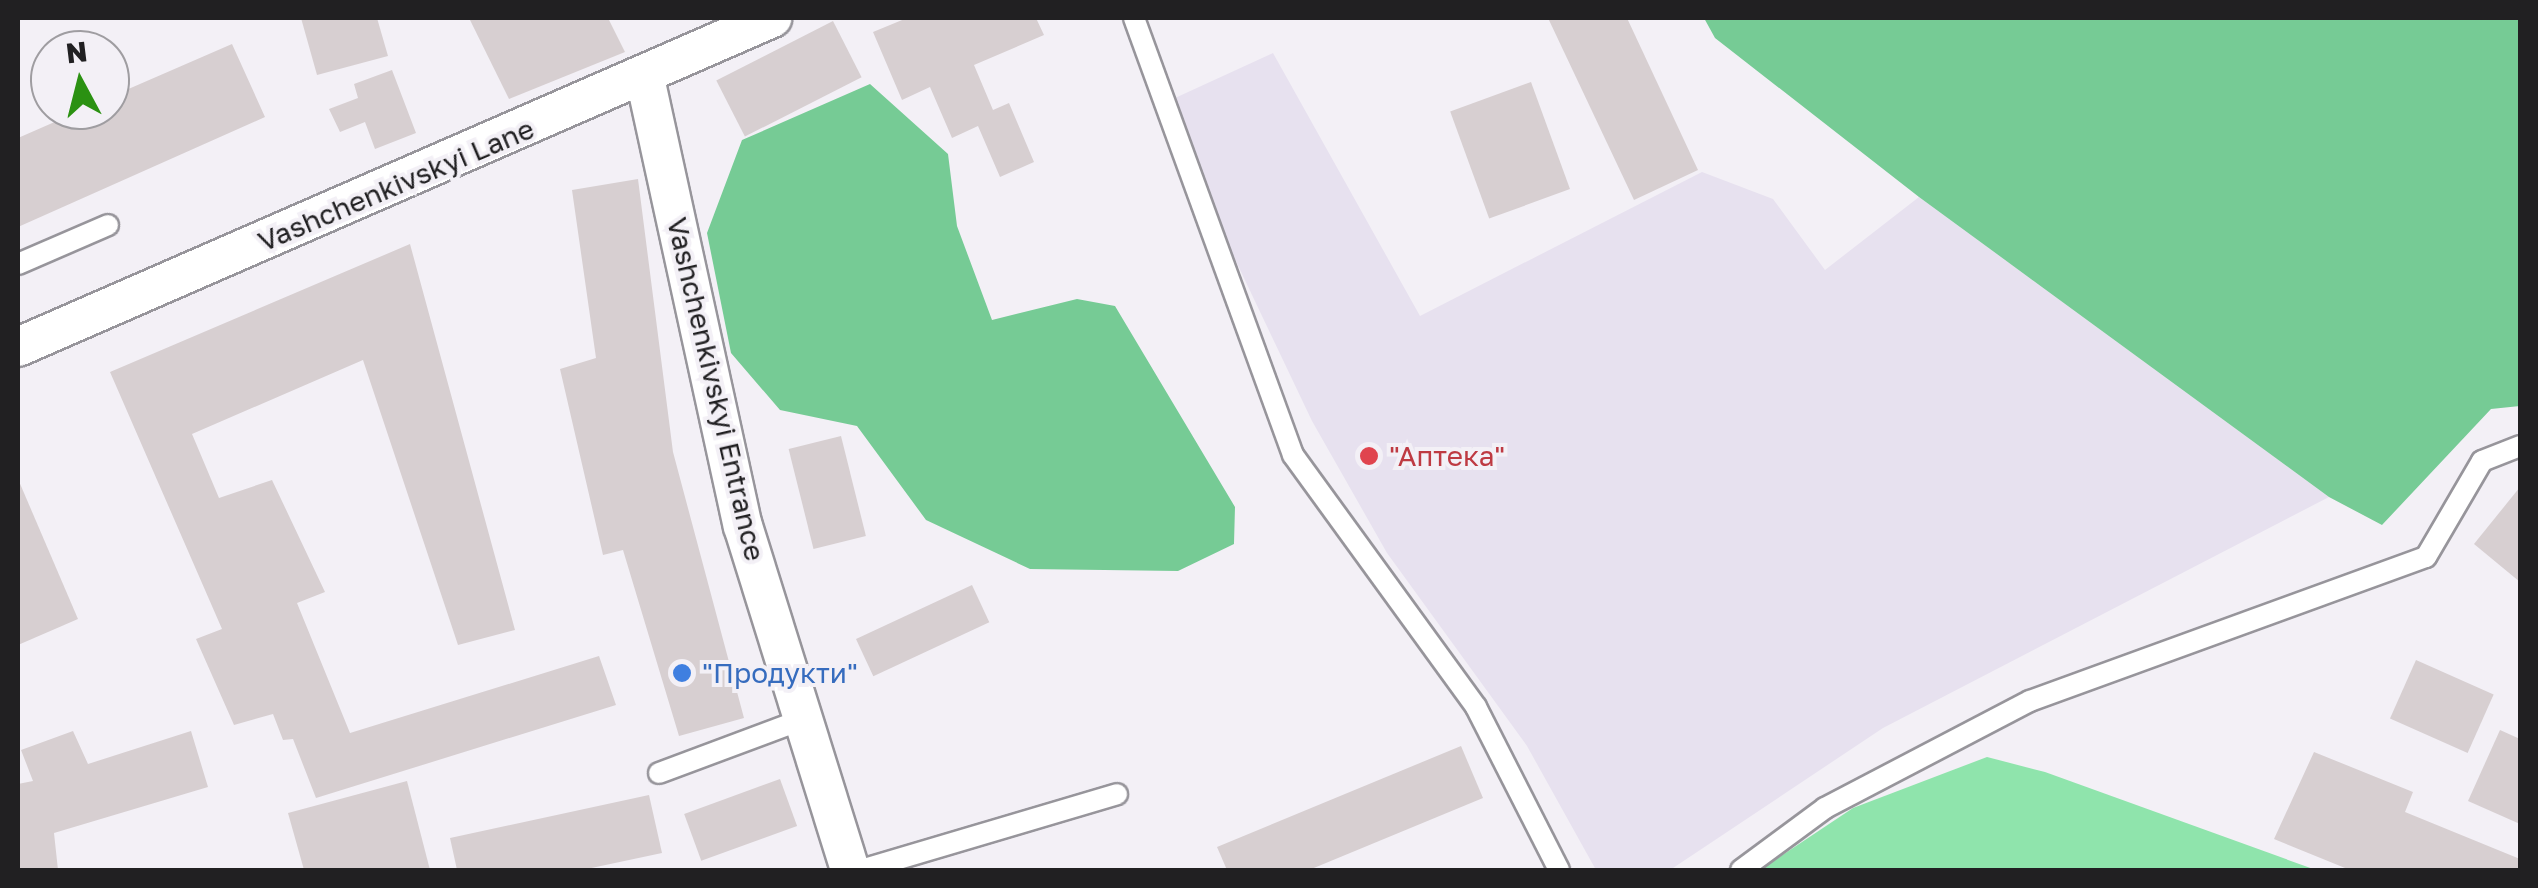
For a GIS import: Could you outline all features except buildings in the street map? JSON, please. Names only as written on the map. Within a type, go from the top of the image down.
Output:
[{"type":"street","name":"Vashchenkivskyi Lane","points":[[18,347],[645,78],[772,18]]},
{"type":"street","name":"Vashchenkivskyi Entrance","points":[[645,78],[743,526],[806,718],[850,870]]},
{"type":"lane","points":[[1134,18],[1293,455],[1476,706],[1558,870]]},
{"type":"lane","points":[[18,264],[108,226]]},
{"type":"lane","points":[[1740,870],[1825,808],[2030,701],[2426,557],[2482,460],[2520,446]]},
{"type":"lane","points":[[659,774],[806,718]]},
{"type":"lane","points":[[861,870],[1117,794]]},
{"type":"shaded area","points":[[1273,53],[1420,316],[1702,172],[1773,199],[1825,270],[1919,197],[2329,497],[1883,728],[1670,870],[1596,870],[1527,746],[1387,553],[1312,421],[1233,255],[1175,98]]},
{"type":"green space","points":[[1704,18],[2520,18],[2520,406],[2491,409],[2382,525],[2329,497],[1919,197],[1715,38]]},
{"type":"green space","points":[[870,84],[948,154],[957,226],[992,320],[1077,299],[1115,306],[1235,507],[1234,544],[1178,571],[1030,569],[926,520],[857,426],[780,410],[731,353],[707,233],[742,140]]},
{"type":"green space","points":[[1987,757],[2045,772],[2316,870],[1760,870],[1853,808]]},
{"type":"place","name":"\"Аптека\"","points":[[1369,456]]},
{"type":"place","name":"\"Продукти\"","points":[[682,673]]}]
